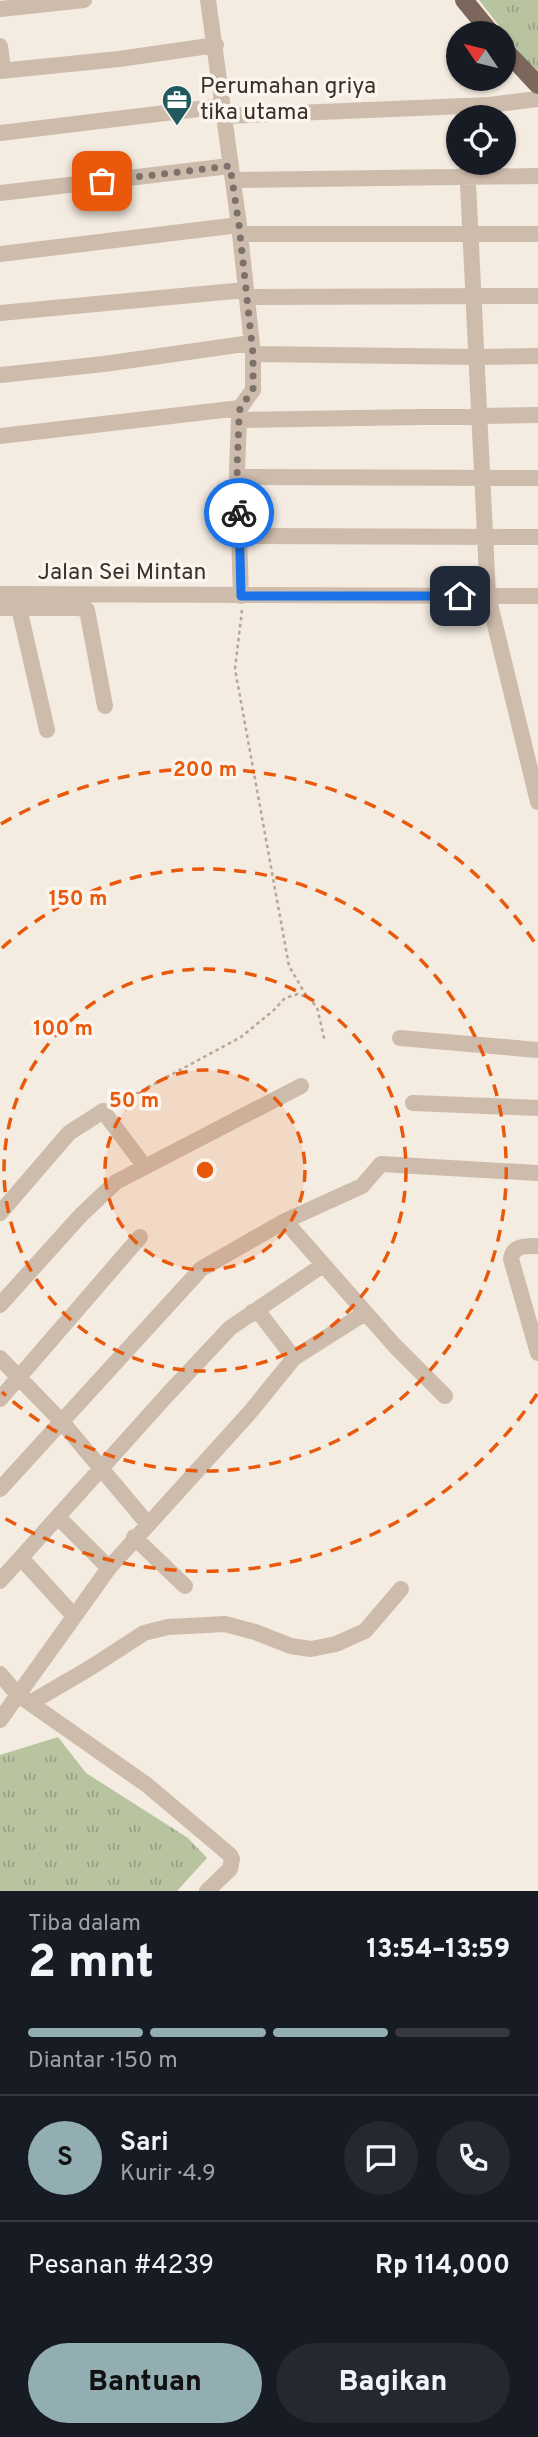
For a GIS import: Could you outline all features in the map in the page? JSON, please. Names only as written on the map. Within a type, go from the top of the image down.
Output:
[{"type":"main road","points":[[464,0],[481,21]]},
{"type":"main road","points":[[516,64],[538,85]]},
{"type":"street","points":[[0,9],[83,0]]},
{"type":"street","points":[[208,0],[240,230],[252,349],[253,390],[240,414],[237,477],[241,596]]},
{"type":"street","points":[[0,46],[2,70],[119,59],[216,45]]},
{"type":"street","points":[[507,105],[538,99]]},
{"type":"street","points":[[0,133],[224,111],[446,112]]},
{"type":"street","points":[[0,193],[232,173],[446,170]]},
{"type":"street","points":[[516,174],[538,176]]},
{"type":"street","points":[[468,175],[488,596],[538,802]]},
{"type":"street","points":[[0,254],[240,230],[538,234]]},
{"type":"street","points":[[0,313],[246,293],[538,296]]},
{"type":"street","points":[[0,375],[252,349],[477,357],[538,356]]},
{"type":"street","points":[[0,436],[240,414],[538,415]]},
{"type":"street","points":[[237,477],[538,478]]},
{"type":"street","points":[[240,536],[538,537]]},
{"type":"street","name":"Jalan Sei Mintan","points":[[0,594],[19,601],[241,596],[538,596]]},
{"type":"street","points":[[0,608],[19,601],[78,608],[89,612],[105,706]]},
{"type":"street","points":[[19,601],[47,730]]},
{"type":"street","points":[[400,1038],[538,1050]]},
{"type":"street","points":[[0,1305],[80,1215],[116,1182],[301,1086]]},
{"type":"street","points":[[414,1103],[538,1108]]},
{"type":"street","points":[[0,1213],[69,1133],[103,1111],[145,1167]]},
{"type":"street","points":[[0,1489],[201,1269],[285,1222],[362,1186],[382,1164],[538,1173]]},
{"type":"street","points":[[285,1222],[394,1345],[445,1396]]},
{"type":"street","points":[[0,1399],[140,1237]]},
{"type":"street","points":[[538,1246],[525,1246],[512,1253],[514,1271],[531,1309],[538,1353]]},
{"type":"street","points":[[0,1581],[230,1328],[323,1265]]},
{"type":"street","points":[[252,1312],[261,1315],[294,1358]]},
{"type":"street","points":[[0,1720],[24,1698],[74,1616],[108,1568],[251,1411],[294,1358],[365,1312]]},
{"type":"street","points":[[0,1358],[62,1422],[148,1523]]},
{"type":"street","points":[[58,1517],[108,1568]]},
{"type":"street","points":[[134,1537],[185,1586]]},
{"type":"street","points":[[20,1558],[74,1616]]},
{"type":"street","points":[[24,1698],[90,1668],[144,1633],[168,1627],[225,1624],[291,1646],[311,1649],[336,1644],[365,1631],[401,1589]]},
{"type":"street","points":[[0,1675],[24,1698],[148,1786],[230,1855],[230,1869],[207,1891]]},
{"type":"path","points":[[241,596],[242,614],[235,669],[289,966],[307,997],[317,1007],[326,1042]]},
{"type":"path","points":[[103,1111],[241,1037],[285,998],[298,994],[307,997]]},
{"type":"green space","points":[[479,0],[538,0],[538,74],[516,47],[516,21],[495,21]]},
{"type":"green space","points":[[58,1737],[86,1773],[188,1838],[207,1858],[177,1891],[0,1891],[0,1755]]},
{"type":"way so far","points":[[102,181],[230,166],[247,297],[254,386],[251,395],[240,408],[237,469],[239,513]]},
{"type":"place","name":"Perumahan griya tika utama","points":[[177,127]]},
{"type":"route","points":[[239,513],[241,596],[460,596]]}]
